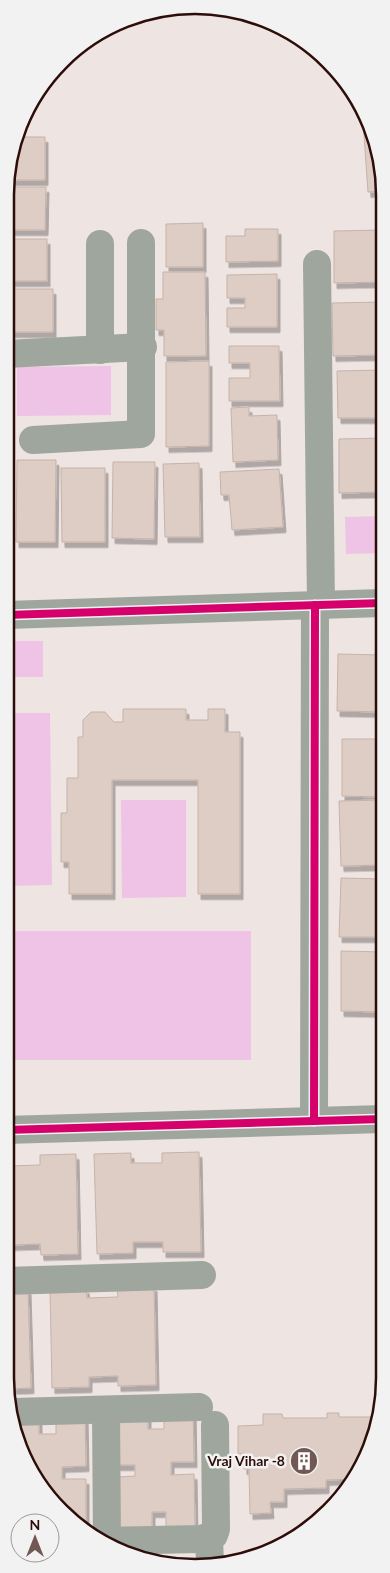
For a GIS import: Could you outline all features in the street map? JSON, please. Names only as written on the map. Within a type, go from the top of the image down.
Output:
[{"type":"street","points":[[33,440],[141,434],[143,347],[141,243]]},
{"type":"street","points":[[100,244],[100,350]]},
{"type":"street","points":[[314,1121],[318,605],[317,264]]},
{"type":"street","points":[[14,354],[143,347]]},
{"type":"street","points":[[14,615],[376,603]]},
{"type":"street","points":[[14,1130],[376,1119]]},
{"type":"street","points":[[14,1281],[202,1275]]},
{"type":"street","points":[[17,1412],[106,1410],[207,1416],[216,1530],[209,1551],[122,1543]]},
{"type":"street","points":[[105,1536],[106,1410]]},
{"type":"shaded area","points":[[111,366],[111,415],[17,416],[17,367]]},
{"type":"shaded area","points":[[376,516],[376,553],[346,554],[345,517]]},
{"type":"shaded area","points":[[14,641],[43,641],[43,677],[14,677]]},
{"type":"shaded area","points":[[14,713],[50,713],[52,885],[14,886]]},
{"type":"shaded area","points":[[121,800],[186,800],[186,897],[122,898]]},
{"type":"shaded area","points":[[14,931],[251,931],[251,1060],[14,1060]]},
{"type":"building","points":[[364,129],[373,160],[376,183],[376,191],[368,192]]},
{"type":"building","points":[[23,137],[45,137],[45,180],[14,180]]},
{"type":"building","points":[[14,187],[46,187],[45,230],[14,230]]},
{"type":"building","points":[[203,223],[203,267],[166,267],[166,224]]},
{"type":"building","points":[[245,229],[278,229],[278,261],[226,262],[226,236],[245,236]]},
{"type":"building","points":[[376,230],[376,282],[334,283],[334,231]]},
{"type":"building","points":[[14,239],[47,239],[47,281],[14,281]]},
{"type":"building","points":[[163,272],[205,272],[206,356],[164,356],[164,330],[156,330],[156,299],[163,299]]},
{"type":"building","points":[[277,274],[277,327],[227,327],[227,308],[245,308],[245,298],[227,298],[227,275]]},
{"type":"building","points":[[14,289],[53,289],[53,332],[14,332]]},
{"type":"building","points":[[376,302],[376,355],[333,356],[332,303]]},
{"type":"building","points":[[229,346],[279,346],[280,401],[229,401],[229,378],[250,378],[250,363],[229,363]]},
{"type":"building","points":[[209,361],[209,446],[166,447],[166,362]]},
{"type":"building","points":[[376,370],[376,418],[338,418],[337,371]]},
{"type":"building","points":[[249,407],[249,416],[277,415],[278,460],[233,462],[231,408]]},
{"type":"building","points":[[376,438],[376,492],[339,493],[339,439]]},
{"type":"building","points":[[17,460],[56,460],[55,542],[16,542]]},
{"type":"building","points":[[113,462],[155,462],[154,539],[112,538]]},
{"type":"building","points":[[199,463],[200,537],[165,537],[163,464]]},
{"type":"building","points":[[61,468],[105,468],[105,542],[62,542]]},
{"type":"building","points":[[279,469],[283,527],[232,530],[229,495],[221,495],[220,472]]},
{"type":"building","points":[[338,654],[376,655],[376,712],[337,711]]},
{"type":"building","points":[[123,709],[186,709],[186,720],[208,720],[208,709],[225,709],[225,732],[240,732],[240,894],[198,894],[198,780],[112,780],[112,894],[69,894],[69,862],[61,862],[61,813],[67,813],[67,778],[78,778],[78,737],[83,737],[83,720],[91,712],[105,712],[114,722],[123,722]]},
{"type":"building","points":[[342,739],[376,739],[376,797],[342,796]]},
{"type":"building","points":[[376,800],[376,865],[341,866],[339,801]]},
{"type":"building","points":[[341,878],[376,879],[376,937],[339,937]]},
{"type":"building","points":[[341,951],[376,952],[376,1012],[341,1011]]},
{"type":"building","points":[[199,1152],[201,1252],[163,1252],[163,1242],[133,1242],[133,1253],[97,1254],[94,1154],[131,1153],[131,1163],[162,1163],[162,1153]]},
{"type":"building","points":[[76,1154],[78,1254],[41,1255],[40,1244],[14,1245],[14,1166],[40,1165],[40,1155]]},
{"type":"building","points":[[154,1286],[156,1385],[118,1386],[118,1376],[89,1377],[89,1387],[52,1388],[50,1289],[86,1288],[87,1298],[118,1297],[117,1287]]},
{"type":"building","points":[[14,1289],[28,1289],[31,1388],[14,1389]]},
{"type":"building","points":[[193,1409],[194,1462],[171,1462],[171,1475],[194,1474],[195,1529],[166,1530],[166,1512],[152,1512],[152,1530],[118,1531],[118,1477],[135,1476],[135,1465],[117,1465],[116,1411],[148,1410],[148,1429],[164,1429],[164,1410]]},
{"type":"building","name":"Vraj Vihar -8","points":[[327,1413],[339,1413],[339,1417],[372,1417],[358,1458],[346,1479],[326,1480],[326,1488],[284,1489],[284,1502],[270,1502],[271,1513],[250,1514],[249,1469],[244,1469],[244,1453],[238,1454],[238,1426],[263,1425],[263,1414],[282,1414],[283,1418],[327,1418]]},
{"type":"building","points":[[85,1414],[86,1466],[62,1467],[62,1479],[86,1479],[86,1523],[59,1498],[44,1479],[32,1458],[18,1415],[39,1415],[39,1434],[56,1434],[56,1415]]},
{"type":"cycle path","points":[[14,615],[376,603]]},
{"type":"cycle path","points":[[314,1121],[315,605]]},
{"type":"cycle path","points":[[14,1130],[376,1119]]},
{"type":"place","name":"Vraj Vihar -8","points":[[304,1461]]}]
